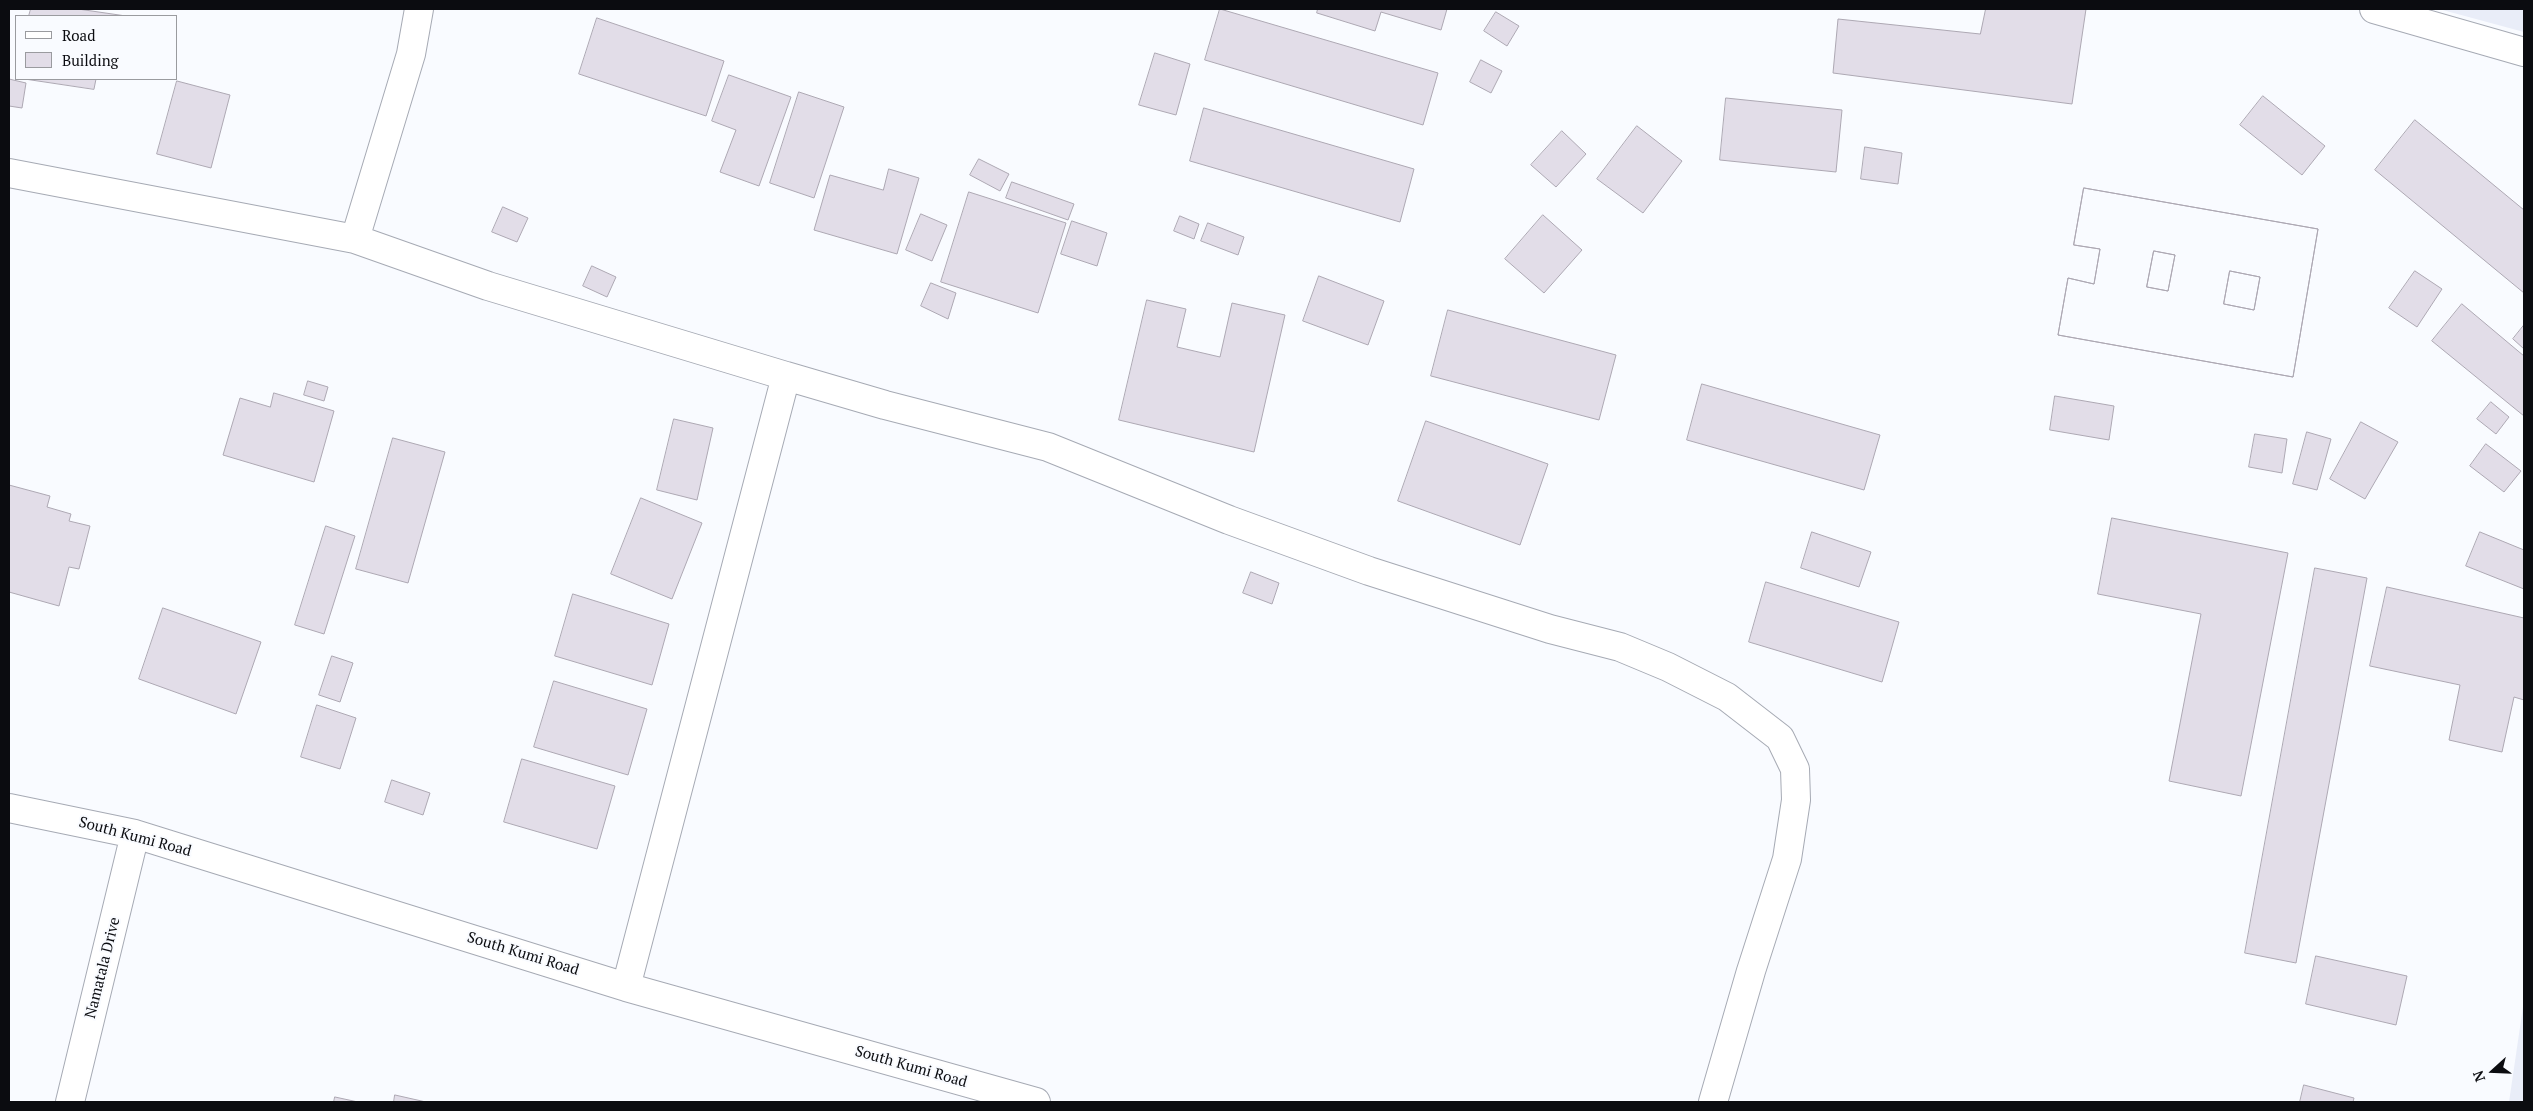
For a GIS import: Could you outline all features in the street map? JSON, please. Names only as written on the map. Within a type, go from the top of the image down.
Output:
[{"type":"street","points":[[355,239],[411,54],[419,9]]},
{"type":"street","points":[[2374,9],[2524,52]]},
{"type":"street","points":[[9,173],[355,239],[488,286],[786,376],[885,405],[1048,447],[1229,520],[1351,565],[1550,629],[1620,647],[1668,667],[1727,697],[1780,738],[1795,769],[1796,800],[1787,859],[1751,971],[1713,1102]]},
{"type":"street","points":[[626,987],[786,376]]},
{"type":"street","name":"South Kumi Road","points":[[9,808],[136,834],[626,987],[1001,1098],[1036,1102]]},
{"type":"street","name":"Namatala Drive","points":[[70,1102],[136,834]]},
{"type":"shaded area","points":[[2439,9],[2524,9],[2524,32]]},
{"type":"shaded area","points":[[2524,1000],[2524,1102],[2509,1102]]},
{"type":"building","points":[[31,9],[78,9],[119,15],[29,15]]},
{"type":"building","points":[[1220,9],[1438,73],[1423,125],[1205,60]]},
{"type":"building","points":[[1318,9],[1447,9],[1441,30],[1381,12],[1375,31],[1317,13]]},
{"type":"building","points":[[1986,9],[2086,9],[2072,104],[1833,73],[1838,19],[1980,34]]},
{"type":"building","points":[[1496,12],[1519,26],[1507,46],[1484,31]]},
{"type":"building","points":[[597,18],[724,61],[706,116],[579,74]]},
{"type":"building","points":[[1155,53],[1190,64],[1176,115],[1139,105]]},
{"type":"building","points":[[1481,60],[1502,71],[1491,93],[1470,82]]},
{"type":"building","points":[[729,75],[791,97],[759,186],[720,172],[736,130],[712,121]]},
{"type":"building","points":[[9,79],[26,83],[22,108],[9,106]]},
{"type":"building","points":[[32,80],[96,80],[94,89]]},
{"type":"building","points":[[177,81],[230,95],[211,168],[157,154]]},
{"type":"building","points":[[799,92],[844,107],[814,198],[770,183]]},
{"type":"building","points":[[2263,96],[2325,146],[2302,175],[2240,125]]},
{"type":"building","points":[[1726,98],[1842,110],[1836,172],[1720,160]]},
{"type":"building","points":[[1204,108],[1414,169],[1400,222],[1190,161]]},
{"type":"building","points":[[2415,120],[2524,210],[2524,293],[2375,170]]},
{"type":"building","points":[[1637,126],[1682,161],[1643,213],[1597,179]]},
{"type":"building","points":[[1562,131],[1586,154],[1556,187],[1531,165]]},
{"type":"building","points":[[1865,147],[1902,153],[1898,184],[1861,179]]},
{"type":"building","points":[[979,159],[1009,174],[1000,191],[970,175]]},
{"type":"building","points":[[889,169],[919,178],[897,254],[814,230],[830,175],[883,190]]},
{"type":"building","points":[[1012,182],[1074,204],[1068,220],[1006,198]]},
{"type":"building","points":[[2084,188],[2318,229],[2293,377],[2058,335],[2068,278],[2094,284],[2100,249],[2074,245]],"holes":[[[2154,251],[2175,255],[2168,291],[2147,287]],[[2230,271],[2260,277],[2254,310],[2224,304]]]},
{"type":"building","points":[[2084,188],[2318,229],[2293,377],[2058,335],[2068,278],[2094,284],[2100,249],[2074,245]],"holes":[[[2154,251],[2175,255],[2168,291],[2147,287]],[[2230,271],[2260,277],[2254,310],[2224,304]]]},
{"type":"building","points":[[969,192],[1066,223],[1038,313],[941,282]]},
{"type":"building","points":[[503,207],[528,218],[517,242],[492,232]]},
{"type":"building","points":[[921,214],[947,225],[932,261],[906,250]]},
{"type":"building","points":[[1543,215],[1582,250],[1544,293],[1505,259]]},
{"type":"building","points":[[1180,216],[1199,224],[1194,239],[1174,231]]},
{"type":"building","points":[[1072,221],[1107,233],[1097,266],[1061,254]]},
{"type":"building","points":[[1208,223],[1244,237],[1238,255],[1201,241]]},
{"type":"building","points":[[592,266],[616,277],[607,297],[583,286]]},
{"type":"building","points":[[2415,271],[2442,289],[2417,327],[2389,308]]},
{"type":"building","points":[[1319,276],[1384,301],[1368,345],[1303,321]]},
{"type":"building","points":[[931,283],[956,293],[948,319],[921,306]]},
{"type":"building","points":[[1147,300],[1186,309],[1177,347],[1220,357],[1232,303],[1285,315],[1254,452],[1119,420]]},
{"type":"building","points":[[2462,304],[2524,356],[2524,416],[2432,341]]},
{"type":"building","points":[[1448,310],[1616,355],[1599,420],[1431,376]]},
{"type":"building","points":[[2524,325],[2524,349],[2513,339]]},
{"type":"building","points":[[308,381],[328,387],[324,401],[304,395]]},
{"type":"building","points":[[1702,384],[1880,435],[1864,490],[1687,440]]},
{"type":"building","points":[[274,393],[334,411],[314,482],[223,455],[240,398],[270,407]]},
{"type":"building","points":[[2055,396],[2114,406],[2109,440],[2050,430]]},
{"type":"building","points":[[2491,402],[2509,417],[2496,434],[2477,419]]},
{"type":"building","points":[[674,419],[713,428],[697,500],[657,490]]},
{"type":"building","points":[[1426,421],[1548,464],[1520,545],[1398,501]]},
{"type":"building","points":[[2361,422],[2398,442],[2365,499],[2330,479]]},
{"type":"building","points":[[2307,432],[2331,439],[2317,490],[2293,484]]},
{"type":"building","points":[[2255,434],[2287,439],[2282,473],[2249,467]]},
{"type":"building","points":[[393,438],[445,452],[408,583],[356,569]]},
{"type":"building","points":[[2486,444],[2521,471],[2504,492],[2470,466]]},
{"type":"building","points":[[9,485],[50,496],[47,507],[71,514],[69,521],[90,526],[79,569],[69,567],[59,606],[9,592]]},
{"type":"building","points":[[641,498],[702,523],[672,599],[611,574]]},
{"type":"building","points":[[2112,518],[2288,553],[2241,796],[2169,781],[2201,614],[2098,594]]},
{"type":"building","points":[[326,526],[355,536],[324,634],[295,625]]},
{"type":"building","points":[[1812,532],[1871,552],[1859,587],[1801,568]]},
{"type":"building","points":[[2480,532],[2524,550],[2524,589],[2466,566]]},
{"type":"building","points":[[2315,568],[2367,578],[2296,963],[2245,953]]},
{"type":"building","points":[[1251,572],[1279,583],[1272,604],[1243,593]]},
{"type":"building","points":[[1766,582],[1899,622],[1882,682],[1749,642]]},
{"type":"building","points":[[2387,587],[2524,618],[2524,700],[2514,697],[2502,752],[2449,740],[2460,685],[2370,666]]},
{"type":"building","points":[[573,594],[669,624],[652,685],[555,656]]},
{"type":"building","points":[[163,608],[261,642],[236,714],[139,679]]},
{"type":"building","points":[[332,656],[353,663],[340,702],[319,695]]},
{"type":"building","points":[[554,681],[647,709],[628,775],[534,747]]},
{"type":"building","points":[[317,705],[356,718],[340,769],[301,757]]},
{"type":"building","points":[[522,759],[615,786],[597,849],[504,822]]},
{"type":"building","points":[[392,780],[430,793],[423,815],[385,802]]},
{"type":"building","points":[[2316,956],[2407,976],[2396,1025],[2306,1004]]},
{"type":"building","points":[[2304,1085],[2354,1098],[2353,1102],[2300,1102]]},
{"type":"building","points":[[395,1095],[426,1102],[394,1102]]},
{"type":"building","points":[[335,1097],[358,1102],[334,1102]]}]
